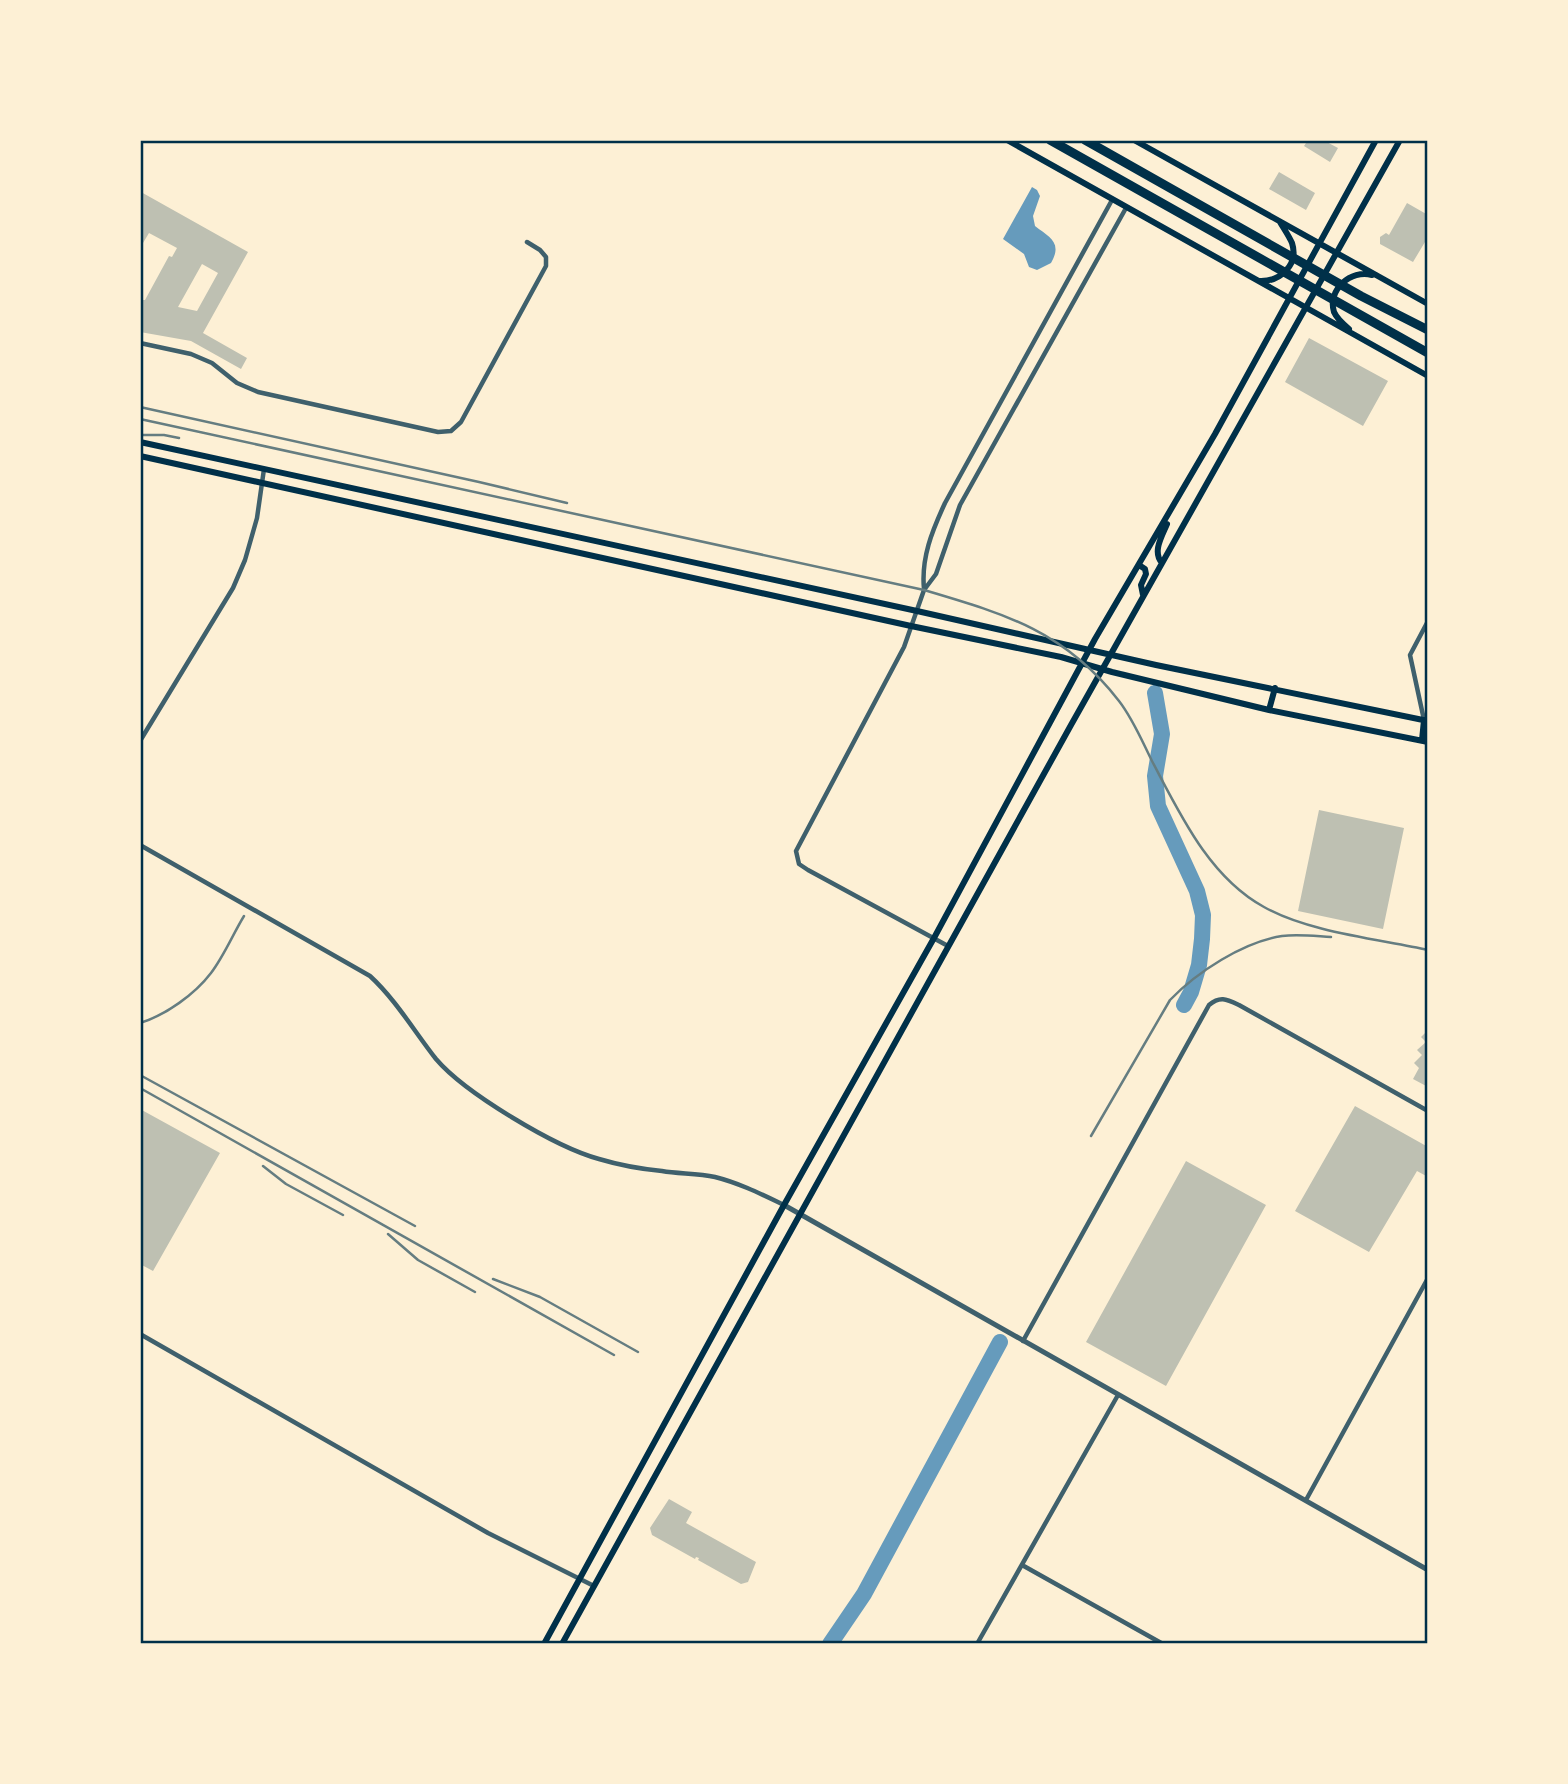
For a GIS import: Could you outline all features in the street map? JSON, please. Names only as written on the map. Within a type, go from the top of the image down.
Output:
[{"type":"highway","points":[[1050,140],[1428,353]]},
{"type":"highway","points":[[1085,140],[1361,296],[1428,330]]},
{"type":"main road","points":[[1007,140],[1428,376]]},
{"type":"main road","points":[[1134,140],[1428,304]]},
{"type":"main road","points":[[544,1644],[784,1205],[934,938],[1090,649],[1172,509],[1376,140]]},
{"type":"main road","points":[[562,1644],[1110,654],[1400,140]]},
{"type":"main road","points":[[1254,279],[1275,279],[1282,276],[1289,267],[1293,253],[1292,244],[1280,221]]},
{"type":"main road","points":[[1356,336],[1335,314],[1333,303],[1339,288],[1346,279],[1357,273],[1387,281]]},
{"type":"main road","points":[[140,442],[1110,654],[1426,720],[1425,741],[1269,710],[1083,662],[140,456]]},
{"type":"main road","points":[[448,525],[451,509]]},
{"type":"main road","points":[[1162,563],[1157,551],[1172,509]]},
{"type":"main road","points":[[699,579],[702,564]]},
{"type":"main road","points":[[1139,565],[1146,574],[1141,585],[1143,596]]},
{"type":"main road","points":[[1269,710],[1275,688]]},
{"type":"main road","points":[[989,836],[1005,844]]},
{"type":"main road","points":[[654,1443],[670,1452]]},
{"type":"street","points":[[925,590],[923,571],[926,555],[945,503],[1112,200]]},
{"type":"street","points":[[948,946],[799,864],[796,858],[799,842],[904,648],[925,590],[936,574],[965,496],[1126,208]]},
{"type":"street","points":[[140,343],[191,354],[212,363],[237,383],[258,392],[438,432],[451,431],[461,422],[546,266],[546,257],[527,242]]},
{"type":"street","points":[[140,741],[233,588],[250,546],[264,469]]},
{"type":"street","points":[[1426,720],[1410,655],[1428,621]]},
{"type":"street","points":[[140,845],[370,976],[438,1061],[483,1098],[516,1119],[598,1159],[724,1180],[784,1205],[1428,1570]]},
{"type":"street","points":[[1023,1341],[1209,1005],[1216,999],[1232,1002],[1428,1111]]},
{"type":"street","points":[[1306,1500],[1428,1278]]},
{"type":"street","points":[[140,1334],[488,1533],[595,1586]]},
{"type":"street","points":[[977,1644],[1118,1395]]},
{"type":"street","points":[[1022,1565],[1163,1644]]},
{"type":"water","points":[[1032,187],[1040,196],[1033,216],[1035,226],[1053,241],[1056,250],[1051,263],[1037,270],[1029,267],[1024,254],[1003,239]]},
{"type":"building","points":[[1308,140],[1323,140],[1338,148],[1330,162],[1304,146]]},
{"type":"building","points":[[1279,172],[1315,193],[1306,210],[1269,189]]},
{"type":"building","points":[[141,192],[248,252],[203,333],[247,358],[241,369],[191,341],[140,332],[140,300],[145,300],[169,256],[172,257],[177,248],[149,233],[140,248]],"holes":[[[202,264],[218,273],[197,311],[178,307]]]},
{"type":"building","points":[[1407,203],[1428,215],[1425,222],[1428,223],[1428,237],[1413,262],[1380,244],[1380,237],[1386,233],[1389,235]]},
{"type":"building","points":[[1309,338],[1388,381],[1363,426],[1285,382]]},
{"type":"building","points":[[1319,810],[1404,828],[1383,929],[1298,911]]},
{"type":"building","points":[[1428,1030],[1428,1087],[1413,1079],[1419,1068],[1414,1063],[1422,1055],[1417,1050],[1426,1042],[1421,1037]]},
{"type":"building","points":[[1355,1106],[1428,1147],[1428,1177],[1417,1171],[1369,1252],[1295,1211]]},
{"type":"building","points":[[140,1109],[220,1153],[153,1271],[140,1264]]},
{"type":"building","points":[[1186,1161],[1266,1205],[1166,1386],[1086,1342]]},
{"type":"building","points":[[669,1499],[692,1512],[686,1523],[756,1562],[748,1582],[741,1584],[698,1560],[699,1558],[695,1559],[652,1535],[650,1528]]},
{"type":"waterway","points":[[1155,693],[1162,734],[1155,776],[1158,806],[1197,891],[1203,915],[1199,965],[1184,1005]]},
{"type":"waterway","points":[[830,1644],[864,1594],[1000,1342]]},
{"type":"railway","points":[[140,407],[567,503]]},
{"type":"railway","points":[[140,419],[924,590],[1007,617],[1055,641],[1077,657],[1119,701],[1198,843],[1227,879],[1245,894],[1264,907],[1301,923],[1428,950]]},
{"type":"railway","points":[[140,435],[179,438]]},
{"type":"railway","points":[[140,1023],[170,1009],[204,981],[244,916]]},
{"type":"railway","points":[[1091,1136],[1170,1000],[1193,979],[1222,960],[1267,939],[1294,935],[1331,937]]},
{"type":"railway","points":[[140,1075],[415,1226]]},
{"type":"railway","points":[[140,1088],[614,1355]]},
{"type":"railway","points":[[263,1166],[286,1184],[343,1215]]},
{"type":"railway","points":[[388,1234],[418,1260],[475,1292]]},
{"type":"railway","points":[[493,1279],[540,1297],[638,1352]]}]
